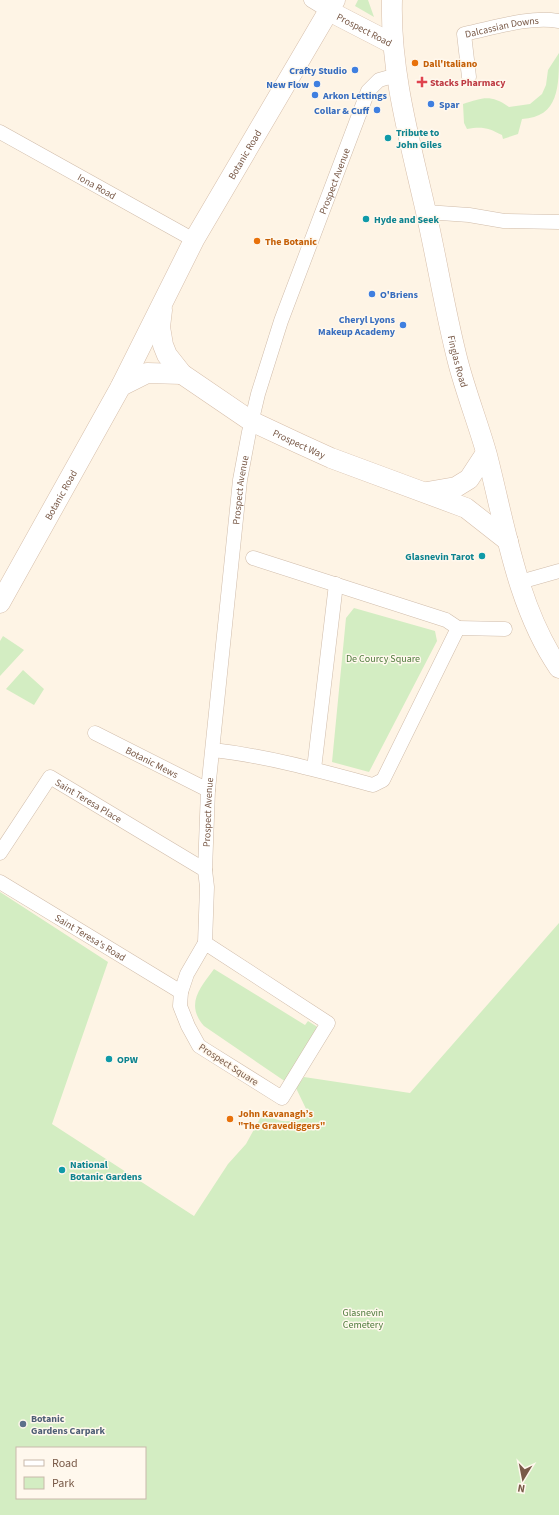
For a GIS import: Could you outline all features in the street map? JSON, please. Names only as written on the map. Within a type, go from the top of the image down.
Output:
[{"type":"main road","name":"Prospect Road","points":[[392,0],[393,44]]},
{"type":"main road","name":"Prospect Road","points":[[332,5],[393,44]]},
{"type":"main road","name":"Botanic Road","points":[[0,603],[121,386],[194,240],[332,5]]},
{"type":"main road","name":"Finglas Road","points":[[393,44],[397,75],[413,156],[458,362],[486,453],[520,582],[536,624],[559,668]]},
{"type":"main road","name":"Botanic Road","points":[[163,300],[160,327],[163,345],[167,354],[182,374]]},
{"type":"main road","points":[[121,386],[147,372],[182,374]]},
{"type":"main road","name":"Prospect Way","points":[[182,374],[251,421],[331,458],[427,492],[466,508],[508,541]]},
{"type":"main road","name":"Prospect Way","points":[[427,492],[456,487],[469,479],[486,453]]},
{"type":"street","points":[[311,0],[332,5]]},
{"type":"street","name":"Dalcassian Downs","points":[[469,77],[464,34],[517,23],[552,20],[559,21]]},
{"type":"street","name":"Prospect Avenue","points":[[205,943],[207,887],[205,870],[208,790],[240,480],[251,421],[258,394],[282,321],[368,91],[379,80],[397,75]]},
{"type":"street","name":"Iona Road","points":[[0,132],[194,240]]},
{"type":"street","points":[[426,212],[469,215],[504,221],[559,222]]},
{"type":"street","points":[[254,558],[446,620],[458,628],[505,629]]},
{"type":"street","points":[[520,582],[559,571]]},
{"type":"street","points":[[314,769],[336,584]]},
{"type":"street","points":[[213,750],[234,752],[314,769],[374,785],[383,780],[458,628]]},
{"type":"street","name":"Botanic Mews","points":[[95,733],[208,790]]},
{"type":"street","name":"Saint Teresa Place","points":[[0,853],[50,777],[205,870]]},
{"type":"street","name":"Saint Teresa's Road","points":[[0,882],[181,992]]},
{"type":"street","name":"Prospect Square","points":[[205,943],[328,1023],[282,1098],[199,1046],[188,1026],[180,1006],[181,992],[188,974],[205,943]]},
{"type":"green space","points":[[358,0],[368,0],[374,17],[355,6]]},
{"type":"green space","points":[[559,53],[557,88],[550,106],[543,113],[534,117],[522,119],[518,134],[503,139],[502,135],[489,129],[467,129],[464,123],[463,104],[486,98],[497,100],[509,107],[530,104],[542,94],[546,85],[548,70]]},
{"type":"green space","name":"De Courcy Square","points":[[354,608],[435,631],[437,641],[369,772],[332,762],[346,618]]},
{"type":"green space","points":[[3,636],[24,650],[0,676],[0,641]]},
{"type":"green space","points":[[23,670],[44,689],[34,705],[6,689]]},
{"type":"green space","name":"Glasnevin Cemetery","points":[[0,892],[108,962],[52,1124],[194,1216],[228,1164],[246,1144],[263,1113],[281,1121],[291,1121],[308,1113],[296,1088],[304,1077],[410,1093],[559,923],[559,1515],[0,1515]]},
{"type":"green space","points":[[214,969],[305,1025],[308,1021],[319,1028],[286,1082],[204,1026],[198,1018],[195,1003],[197,996]]},
{"type":"place","name":"Dall'Italiano","points":[[415,63]]},
{"type":"place","name":"Crafty Studio","points":[[355,70]]},
{"type":"place","name":"Stacks Pharmacy","points":[[422,82]]},
{"type":"place","name":"New Flow","points":[[317,84]]},
{"type":"place","name":"Arkon Lettings","points":[[315,95]]},
{"type":"place","name":"Spar","points":[[431,104]]},
{"type":"place","name":"Collar & Cuff","points":[[377,110]]},
{"type":"place","name":"Tribute to John Giles","points":[[388,138]]},
{"type":"place","name":"Hyde and Seek","points":[[366,219]]},
{"type":"place","name":"The Botanic","points":[[257,241]]},
{"type":"place","name":"O'Briens","points":[[372,294]]},
{"type":"place","name":"Cheryl Lyons Makeup Academy","points":[[403,325]]},
{"type":"place","name":"Glasnevin Tarot","points":[[482,556]]},
{"type":"place","name":"OPW","points":[[109,1059]]},
{"type":"place","name":"John Kavanagh’s \"The Gravediggers\"","points":[[230,1119]]},
{"type":"place","name":"National Botanic Gardens","points":[[62,1170]]},
{"type":"place","name":"Botanic Gardens Carpark","points":[[23,1424]]}]
